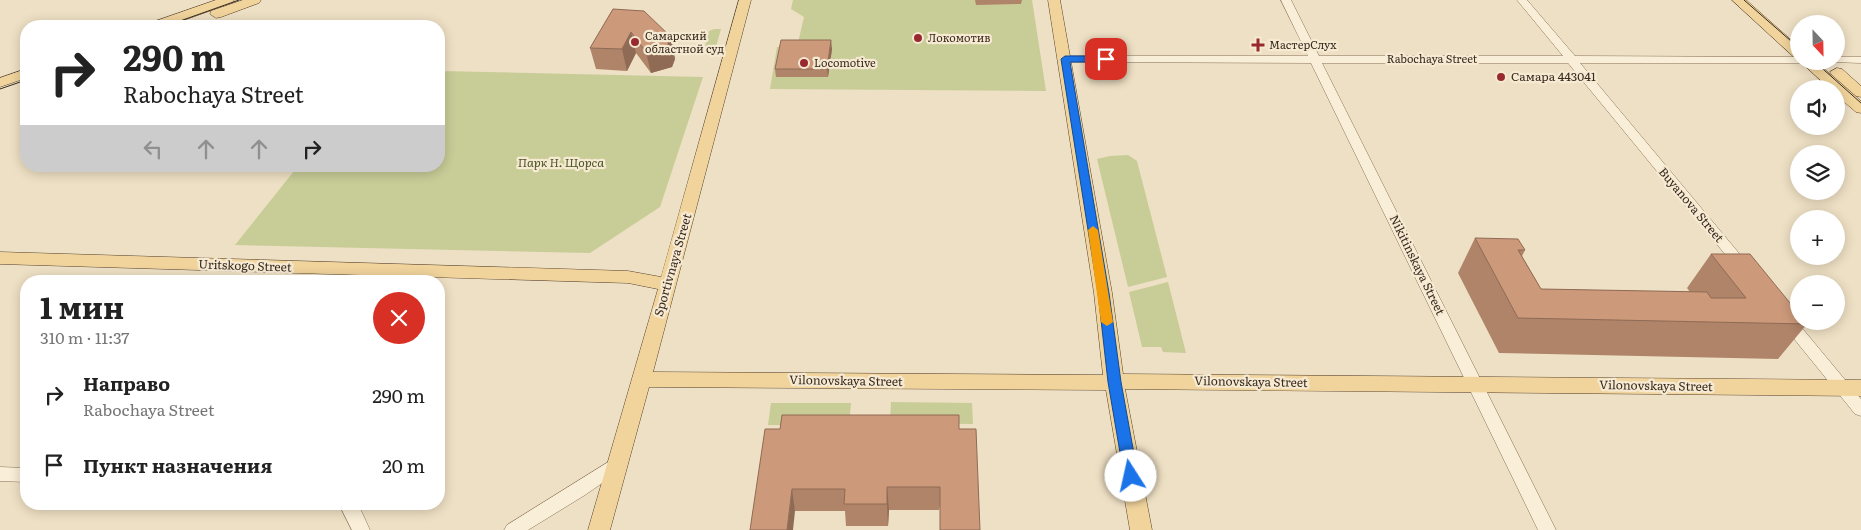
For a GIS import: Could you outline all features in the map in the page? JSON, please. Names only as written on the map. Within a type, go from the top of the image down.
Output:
[{"type":"main road","points":[[172,20],[228,0]]},
{"type":"main road","points":[[200,20],[255,0]]},
{"type":"main road","name":"Sportivnaya Street","points":[[598,530],[668,285],[746,0]]},
{"type":"main road","points":[[1054,0],[1103,293],[1114,382],[1140,530]]},
{"type":"main road","points":[[1738,0],[1790,46]]},
{"type":"main road","points":[[1755,0],[1790,30]]},
{"type":"main road","points":[[1817,70],[1861,109]]},
{"type":"main road","points":[[1835,70],[1861,93]]},
{"type":"main road","points":[[0,83],[20,75]]},
{"type":"main road","points":[[0,93],[20,86]]},
{"type":"main road","name":"Uritskogo Street","points":[[0,258],[628,277],[668,285]]},
{"type":"main road","name":"Vilonovskaya Street","points":[[641,379],[1852,388]]},
{"type":"street","name":"Nikitinskaya Street","points":[[1286,0],[1547,530]]},
{"type":"street","name":"Buyanova Street","points":[[1522,0],[1753,279]]},
{"type":"street","name":"Rabochaya Street","points":[[1065,59],[1790,60]]},
{"type":"street","points":[[1845,60],[1861,60]]},
{"type":"street","points":[[1778,309],[1852,388],[1861,410]]},
{"type":"street","points":[[513,530],[618,464]]},
{"type":"street","points":[[0,474],[20,475]]},
{"type":"street","points":[[352,510],[361,530]]},
{"type":"green space","name":"Локомотив","points":[[793,0],[1032,0],[1046,91],[770,89],[777,47],[797,47],[804,17],[791,9]]},
{"type":"green space","points":[[721,29],[714,54],[703,54],[709,31]]},
{"type":"green space","name":"Парк Н. Щорса","points":[[445,71],[703,77],[660,207],[590,253],[235,245],[293,172],[445,172]]},
{"type":"green space","points":[[1128,155],[1137,161],[1167,277],[1128,287],[1097,159]]},
{"type":"green space","points":[[1168,282],[1186,353],[1163,352],[1161,347],[1142,347],[1129,292]]},
{"type":"green space","points":[[891,402],[972,403],[973,424],[890,423]]},
{"type":"green space","points":[[771,403],[851,403],[849,426],[768,425]]},
{"type":"building","points":[[613,9],[644,11],[671,37],[667,46],[646,52],[631,32],[622,49],[590,48]]},
{"type":"building","name":"Locomotive","points":[[781,40],[831,40],[827,69],[775,69]]},
{"type":"building","points":[[1475,238],[1518,239],[1525,250],[1518,250],[1541,289],[1707,292],[1711,298],[1746,298],[1711,254],[1750,254],[1790,303],[1790,324],[1518,318]]},
{"type":"building","points":[[782,415],[959,415],[959,429],[976,429],[980,530],[940,530],[940,487],[887,487],[887,504],[844,504],[845,489],[792,489],[787,530],[750,530],[765,429],[780,429]]},
{"type":"tram line","points":[[183,20],[239,0]]},
{"type":"tram line","points":[[1744,0],[1790,40]]},
{"type":"tram line","points":[[1824,70],[1861,103]]},
{"type":"tram line","points":[[0,89],[20,82]]},
{"type":"slow traffic","points":[[1093,230],[1107,322]]},
{"type":"place","name":"Локомотив","points":[[918,38]]},
{"type":"place","name":"Самарский областной суд","points":[[635,42]]},
{"type":"place","name":"МастерСлух","points":[[1258,45]]},
{"type":"place","name":"Locomotive","points":[[804,63]]},
{"type":"place","name":"Самара 443041","points":[[1501,77]]},
{"type":"route","points":[[1106,59],[1065,59],[1103,293],[1114,382],[1131,476]]}]
